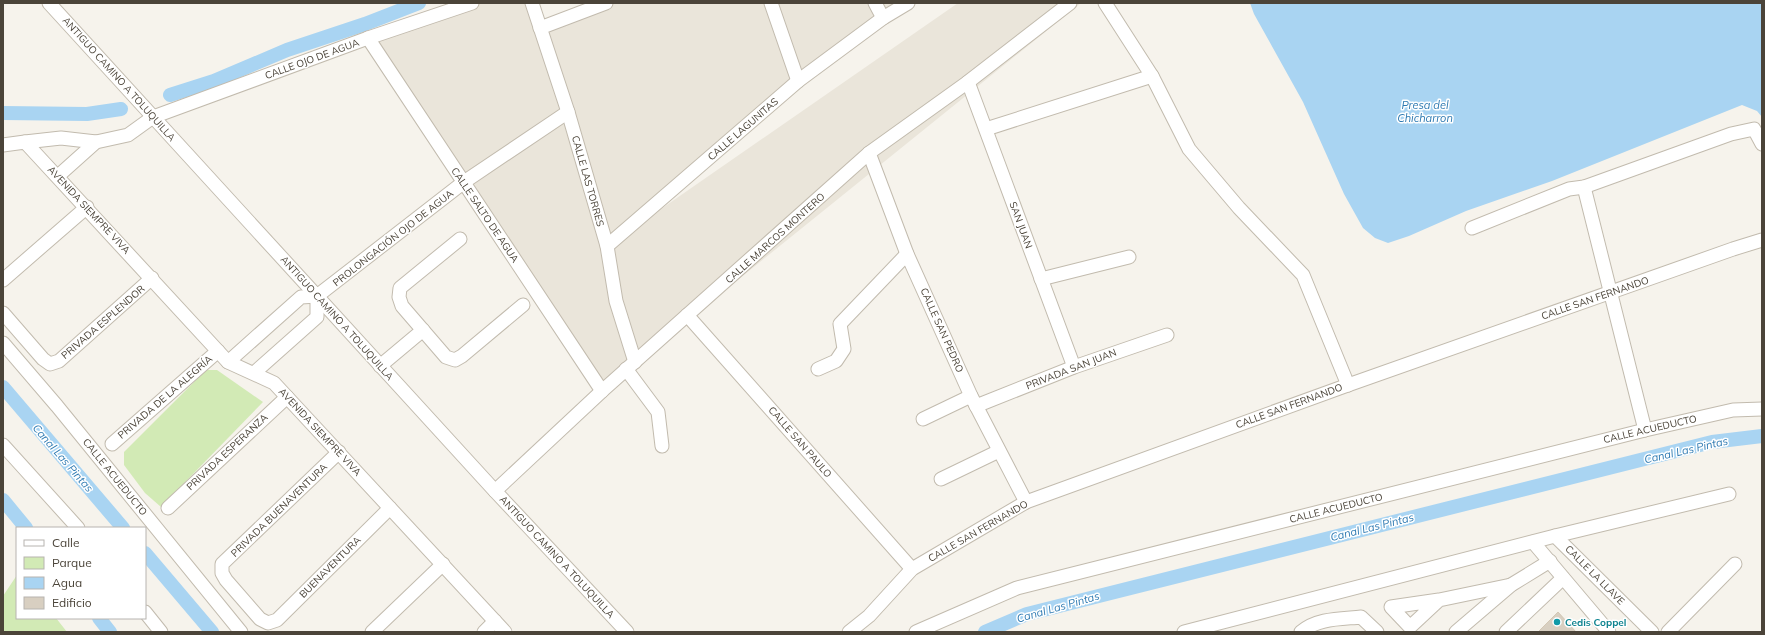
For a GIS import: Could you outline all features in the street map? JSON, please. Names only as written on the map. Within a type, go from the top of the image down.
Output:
[{"type":"street","name":"ANTIGUO CAMINO A TOLUQUILLA","points":[[49,3],[380,366],[627,632]]},
{"type":"street","name":"CALLE OJO DE AGUA","points":[[96,142],[128,135],[153,117],[368,38],[472,3]]},
{"type":"street","name":"CALLE LAS TORRES","points":[[532,3],[568,112],[607,246],[616,301],[630,366],[658,412],[662,446]]},
{"type":"street","points":[[540,28],[606,3]]},
{"type":"street","points":[[771,3],[798,81]]},
{"type":"street","points":[[875,3],[883,18]]},
{"type":"street","name":"CALLE LAGUNITAS","points":[[607,246],[798,81],[883,18],[908,3]]},
{"type":"street","name":"CALLE MARCOS MONTERO","points":[[495,491],[602,391],[869,153],[968,82],[1070,3]]},
{"type":"street","points":[[1105,3],[1152,76],[1189,149],[1239,208],[1303,275],[1348,385]]},
{"type":"street","name":"CALLE SALTO DE AGUA","points":[[368,38],[602,391]]},
{"type":"street","points":[[986,129],[1152,76]]},
{"type":"street","name":"SAN JUAN","points":[[968,82],[1074,367]]},
{"type":"street","name":"PROLONGACIÓN OJO DE AGUA","points":[[228,362],[301,297],[317,296],[464,182],[568,112]]},
{"type":"street","points":[[1472,228],[1569,189],[1584,187],[1731,134],[1754,129],[1762,144]]},
{"type":"street","points":[[11,145],[62,138],[96,142]]},
{"type":"street","points":[[58,176],[96,142]]},
{"type":"street","name":"AVENIDA SIEMPRE VIVA","points":[[11,145],[58,176],[228,362],[274,383],[506,632]]},
{"type":"street","name":"CALLE SAN PEDRO","points":[[869,153],[908,254],[974,401],[1026,502]]},
{"type":"street","points":[[1584,187],[1612,293],[1644,430]]},
{"type":"street","points":[[3,280],[86,207]]},
{"type":"street","points":[[460,240],[400,288],[399,297],[402,306],[446,357],[455,360],[462,356],[523,305]]},
{"type":"street","name":"CALLE SAN FERNANDO","points":[[849,632],[869,616],[912,569],[1026,502],[1348,385],[1612,293],[1726,251],[1762,240]]},
{"type":"street","points":[[818,369],[836,361],[844,349],[840,324],[908,254]]},
{"type":"street","points":[[1041,279],[1129,257]]},
{"type":"street","name":"PRIVADA ESPLENDOR","points":[[3,313],[42,359],[50,364],[59,361],[152,278]]},
{"type":"street","points":[[254,373],[318,317],[317,296]]},
{"type":"street","name":"CALLE SAN PAULO","points":[[688,315],[912,569]]},
{"type":"street","points":[[380,366],[422,330]]},
{"type":"street","name":"PRIVADA SAN JUAN","points":[[923,419],[1168,334]]},
{"type":"street","name":"CALLE ACUEDUCTO","points":[[3,343],[57,406],[242,632]]},
{"type":"street","name":"PRIVADA DE LA ALEGRÍA","points":[[112,444],[218,351]]},
{"type":"street","name":"PRIVADA ESPERANZA","points":[[168,508],[287,397]]},
{"type":"street","name":"CALLE ACUEDUCTO","points":[[916,632],[1017,588],[1644,430],[1733,410],[1762,408]]},
{"type":"street","points":[[3,445],[77,527]]},
{"type":"street","points":[[941,479],[999,451]]},
{"type":"street","name":"PRIVADA BUENAVENTURA","points":[[268,623],[260,619],[226,580],[222,573],[222,564],[339,452]]},
{"type":"street","points":[[1184,632],[1199,630],[1555,536],[1729,494]]},
{"type":"street","name":"BUENAVENTURA","points":[[268,623],[277,620],[390,508]]},
{"type":"street","name":"CALLE LA LLAVE","points":[[1555,536],[1652,632]]},
{"type":"street","points":[[1533,542],[1609,632]]},
{"type":"street","points":[[1456,632],[1511,586],[1550,562]]},
{"type":"street","points":[[372,632],[443,564]]},
{"type":"street","points":[[1668,632],[1735,564]]},
{"type":"street","points":[[1506,632],[1563,578]]},
{"type":"street","points":[[1439,600],[1511,586]]},
{"type":"street","points":[[146,613],[160,632]]},
{"type":"street","points":[[1301,632],[1308,626],[1323,621],[1361,617],[1377,632]]},
{"type":"street","points":[[484,632],[495,621]]},
{"type":"shaded area","points":[[472,3],[532,3],[543,27],[606,3],[908,3],[883,18],[612,243],[958,3],[1081,3],[626,370],[602,391],[368,38]]},
{"type":"green space","points":[[206,370],[217,370],[263,402],[161,507],[145,493],[124,465],[124,452]]},
{"type":"green space","points":[[16,576],[16,619],[57,619],[67,632],[3,632],[3,596]]},
{"type":"water","name":"Presa del Chicharron","points":[[1250,3],[1762,3],[1762,117],[1757,111],[1742,105],[1552,181],[1466,211],[1409,236],[1388,243],[1375,238],[1363,228],[1344,194],[1303,102],[1254,14]]},
{"type":"building","name":"Cedis Coppel","points":[[1558,612],[1576,632],[1538,632]]},
{"type":"waterway","points":[[170,95],[214,81],[287,50],[365,24],[419,3]]},
{"type":"waterway","points":[[3,113],[87,114],[121,109]]},
{"type":"waterway","name":"Canal Las Pintas","points":[[3,387],[122,527]]},
{"type":"waterway","name":"Canal Las Pintas","points":[[985,632],[1027,614],[1712,442],[1762,436]]},
{"type":"waterway","points":[[3,500],[25,527]]},
{"type":"waterway","name":"Canal Las Pintas","points":[[146,554],[212,632]]},
{"type":"waterway","points":[[100,619],[110,632]]},
{"type":"place","name":"Cedis Coppel","points":[[1557,622]]}]
